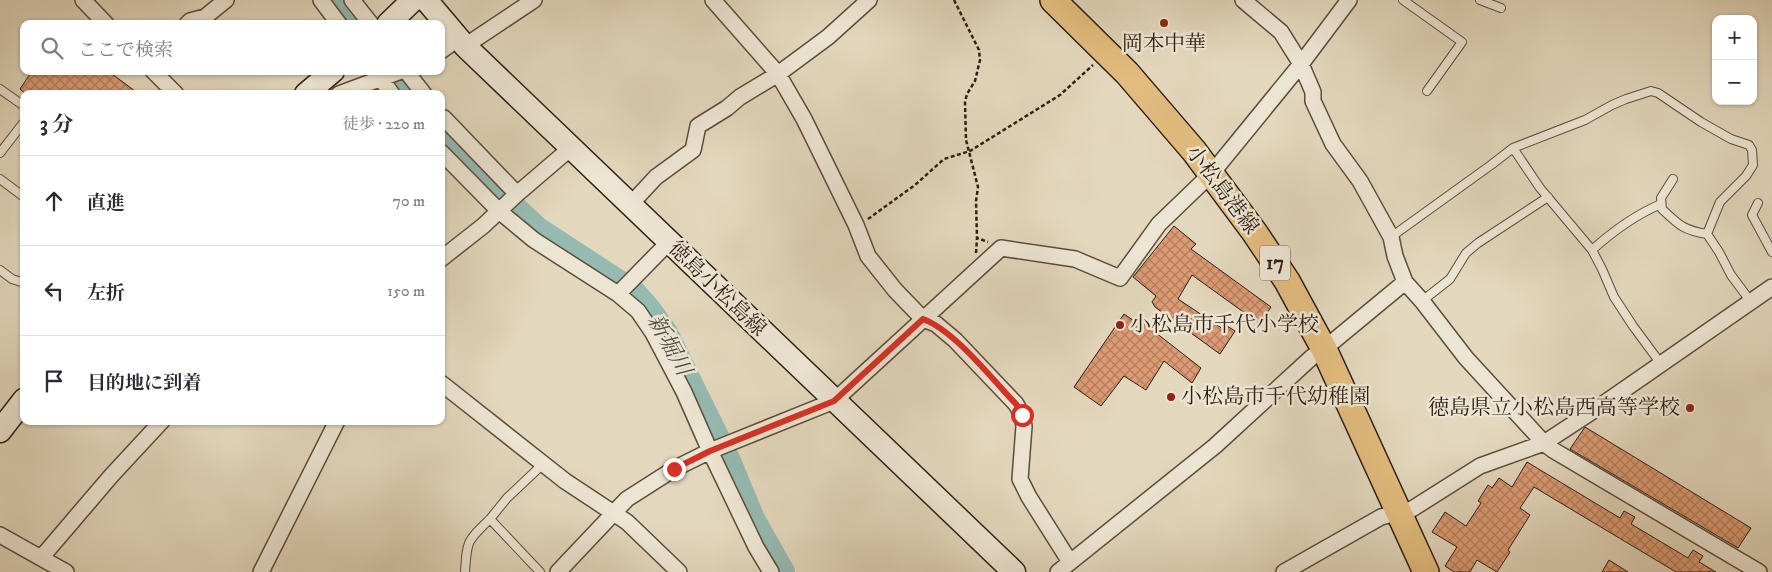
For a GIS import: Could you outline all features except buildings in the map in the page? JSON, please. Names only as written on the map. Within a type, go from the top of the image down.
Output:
[{"type":"main road","points":[[392,20],[413,0]]},
{"type":"main road","name":"徳島小松島線","points":[[426,0],[439,20]]},
{"type":"main road","name":"小松島港線","points":[[1054,0],[1127,73],[1212,173],[1287,281],[1324,349],[1426,572]]},
{"type":"main road","name":"徳島小松島線","points":[[445,29],[455,45],[572,147],[630,205],[1014,572]]},
{"type":"main road","points":[[311,90],[328,75]]},
{"type":"main road","points":[[0,432],[20,405]]},
{"type":"street","points":[[83,0],[102,20]]},
{"type":"street","points":[[194,20],[205,17],[226,0]]},
{"type":"street","points":[[320,0],[336,20]]},
{"type":"street","points":[[352,0],[368,20]]},
{"type":"street","points":[[455,45],[534,0]]},
{"type":"street","points":[[713,0],[778,74],[804,119],[856,225],[868,256],[895,290],[923,319],[936,324],[955,340],[1016,404],[1022,415],[1024,426],[1020,479],[1029,497],[1070,562]]},
{"type":"street","points":[[630,205],[656,177],[693,150],[698,126],[778,74],[828,37],[869,0]]},
{"type":"street","points":[[1243,0],[1281,32],[1301,64],[1313,92],[1314,101],[1334,144],[1360,181],[1390,237],[1405,282],[1466,358],[1544,443],[1759,572]]},
{"type":"street","points":[[558,572],[627,499],[674,469],[712,450],[834,401],[1001,248],[1075,259],[1120,278],[1160,224],[1212,173],[1301,64],[1349,0]]},
{"type":"street","points":[[157,75],[172,90]]},
{"type":"street","points":[[349,90],[386,75]]},
{"type":"street","points":[[389,75],[391,90]]},
{"type":"street","points":[[409,75],[421,90]]},
{"type":"street","points":[[445,122],[508,202],[534,240],[619,292],[638,311],[653,333],[684,392],[756,547],[771,572]]},
{"type":"street","points":[[445,256],[483,226],[572,147]]},
{"type":"street","points":[[445,155],[508,202]]},
{"type":"street","points":[[619,292],[669,242]]},
{"type":"street","points":[[1058,572],[1215,446],[1312,357],[1405,282]]},
{"type":"street","points":[[1284,572],[1381,517],[1412,509],[1480,466],[1544,443],[1772,287]]},
{"type":"street","points":[[445,386],[565,481],[627,522],[680,572]]},
{"type":"street","points":[[41,558],[111,476],[158,425]]},
{"type":"street","points":[[261,572],[331,425]]},
{"type":"street","points":[[0,535],[66,572]]},
{"type":"lane","points":[[1403,0],[1462,42],[1427,91]]},
{"type":"lane","points":[[1480,0],[1501,8]]},
{"type":"lane","points":[[0,89],[20,103]]},
{"type":"lane","points":[[1390,237],[1513,148],[1585,120],[1612,105],[1652,92],[1658,92],[1701,122],[1731,139],[1749,145],[1752,150],[1753,165],[1746,176],[1720,202],[1707,234]]},
{"type":"lane","points":[[0,153],[20,127]]},
{"type":"lane","points":[[1513,148],[1548,197],[1592,250],[1614,297],[1661,364]]},
{"type":"lane","points":[[0,179],[20,194]]},
{"type":"lane","points":[[1673,180],[1662,198],[1662,209],[1680,227],[1707,234],[1731,275],[1751,302]]},
{"type":"lane","points":[[1422,301],[1450,279],[1466,253],[1478,243],[1548,197]]},
{"type":"lane","points":[[1758,203],[1752,215],[1772,252]]},
{"type":"lane","points":[[1592,250],[1608,235],[1647,210],[1661,204]]},
{"type":"lane","points":[[0,270],[12,279],[20,282]]},
{"type":"lane","points":[[465,572],[467,546],[471,537],[490,519],[507,498],[543,464]]},
{"type":"lane","points":[[490,519],[540,572]]},
{"type":"path","points":[[954,0],[978,50],[980,60],[975,81],[967,94],[966,102],[966,140],[978,187],[976,201],[977,238]]},
{"type":"path","points":[[856,225],[915,185],[944,159],[970,152],[1060,95],[1106,52]]},
{"type":"waterway","name":"新堀川","points":[[336,0],[350,20]]},
{"type":"waterway","name":"新堀川","points":[[392,75],[404,90]]},
{"type":"waterway","name":"新堀川","points":[[445,140],[460,157],[538,229],[633,291],[649,309],[666,333],[729,461],[753,519],[783,572]]},
{"type":"place","name":"岡本中華","points":[[1164,23]]},
{"type":"place","name":"小松島市千代小学校","points":[[1120,325]]},
{"type":"place","name":"小松島市千代幼稚園","points":[[1171,397]]},
{"type":"place","name":"徳島県立小松島西高等学校","points":[[1690,408]]},
{"type":"route","points":[[674,469],[731,442],[834,401],[923,319],[936,324],[955,340],[1016,404],[1022,415]]}]
